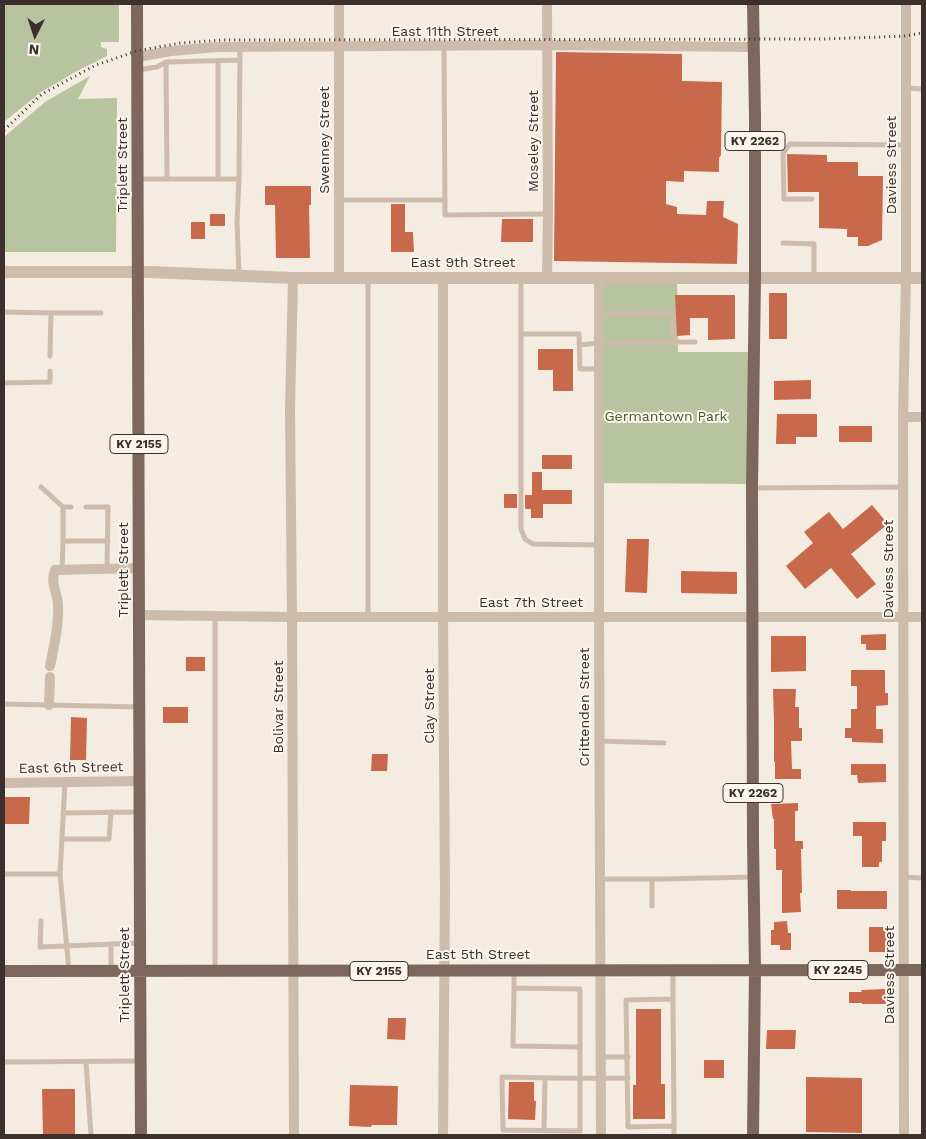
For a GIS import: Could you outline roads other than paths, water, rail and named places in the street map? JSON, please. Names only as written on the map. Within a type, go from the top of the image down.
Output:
[{"type":"main road","name":"Triplett Street","points":[[137,4],[141,1135]]},
{"type":"main road","name":"KY 2262","points":[[753,4],[755,278],[752,488],[755,970],[753,1135]]},
{"type":"main road","name":"East 5th Street","points":[[4,971],[922,970]]},
{"type":"street","name":"Swenney Street","points":[[339,4],[339,277]]},
{"type":"street","name":"Moseley Street","points":[[547,4],[547,278]]},
{"type":"street","name":"Daviess Street","points":[[904,1135],[903,417],[906,278],[906,4]]},
{"type":"street","name":"East 11th Street","points":[[137,64],[171,50],[217,46],[547,45],[753,47]]},
{"type":"street","name":"East 9th Street","points":[[4,272],[139,272],[293,278],[922,278]]},
{"type":"street","name":"Bolivar Street","points":[[293,278],[290,410],[294,1135]]},
{"type":"street","name":"Clay Street","points":[[443,278],[445,882],[443,1135]]},
{"type":"street","name":"Crittenden Street","points":[[599,279],[601,1135]]},
{"type":"street","points":[[903,417],[922,417]]},
{"type":"street","points":[[49,705],[50,671],[57,633],[58,602],[53,584],[55,570],[139,568]]},
{"type":"street","name":"East 7th Street","points":[[139,615],[599,618],[922,617]]},
{"type":"street","name":"East 6th Street","points":[[4,783],[140,781]]},
{"type":"lane","points":[[239,276],[237,222],[240,46]]},
{"type":"lane","points":[[444,46],[444,215],[548,214]]},
{"type":"lane","points":[[194,49],[195,61]]},
{"type":"lane","points":[[137,64],[157,67],[166,62],[240,60]]},
{"type":"lane","points":[[218,61],[218,179]]},
{"type":"lane","points":[[166,62],[167,179]]},
{"type":"lane","points":[[906,88],[922,88]]},
{"type":"lane","points":[[812,199],[784,199],[784,153],[790,144],[906,145]]},
{"type":"lane","points":[[138,179],[239,179]]},
{"type":"lane","points":[[338,200],[444,200]]},
{"type":"lane","points":[[783,244],[814,244],[814,278]]},
{"type":"lane","points":[[368,277],[368,617]]},
{"type":"lane","points":[[521,278],[521,529],[525,539],[533,544],[599,545]]},
{"type":"lane","points":[[4,312],[101,312]]},
{"type":"lane","points":[[50,356],[51,313]]},
{"type":"lane","points":[[599,314],[672,313],[673,342]]},
{"type":"lane","points":[[521,334],[579,334],[580,369],[599,369]]},
{"type":"lane","points":[[579,346],[599,343],[695,342]]},
{"type":"lane","points":[[4,383],[50,382],[50,371]]},
{"type":"lane","points":[[41,486],[63,507],[71,507]]},
{"type":"lane","points":[[752,488],[903,487]]},
{"type":"lane","points":[[62,570],[63,507]]},
{"type":"lane","points":[[86,507],[108,507],[107,569]]},
{"type":"lane","points":[[63,541],[108,541]]},
{"type":"lane","points":[[215,616],[215,970]]},
{"type":"lane","points":[[4,704],[140,707]]},
{"type":"lane","points":[[599,741],[664,743]]},
{"type":"lane","points":[[65,782],[60,874],[69,971]]},
{"type":"lane","points":[[62,839],[109,839],[110,812]]},
{"type":"lane","points":[[63,813],[140,812]]},
{"type":"lane","points":[[4,874],[60,874]]},
{"type":"lane","points":[[600,879],[753,877]]},
{"type":"lane","points":[[904,877],[922,878]]},
{"type":"lane","points":[[652,879],[652,906]]},
{"type":"lane","points":[[41,920],[40,947],[140,943]]},
{"type":"lane","points":[[111,944],[112,971]]},
{"type":"lane","points":[[514,970],[513,1046],[580,1048]]},
{"type":"lane","points":[[673,970],[674,1135]]},
{"type":"lane","points":[[514,988],[580,989],[580,1048],[580,1078],[580,1131],[503,1132],[502,1077],[580,1078],[600,1079],[628,1078]]},
{"type":"lane","points":[[673,999],[626,1000],[628,1127],[674,1126]]},
{"type":"lane","points":[[600,1058],[628,1057]]},
{"type":"lane","points":[[4,1062],[141,1061]]},
{"type":"lane","points":[[86,1062],[91,1135]]},
{"type":"lane","points":[[544,1130],[545,1078]]},
{"type":"railway","points":[[4,130],[42,94],[96,65],[137,51],[181,43],[223,40],[824,39],[906,36],[922,33]]},
{"type":"park label","name":"Germantown Park","points":[[666,417]]}]
